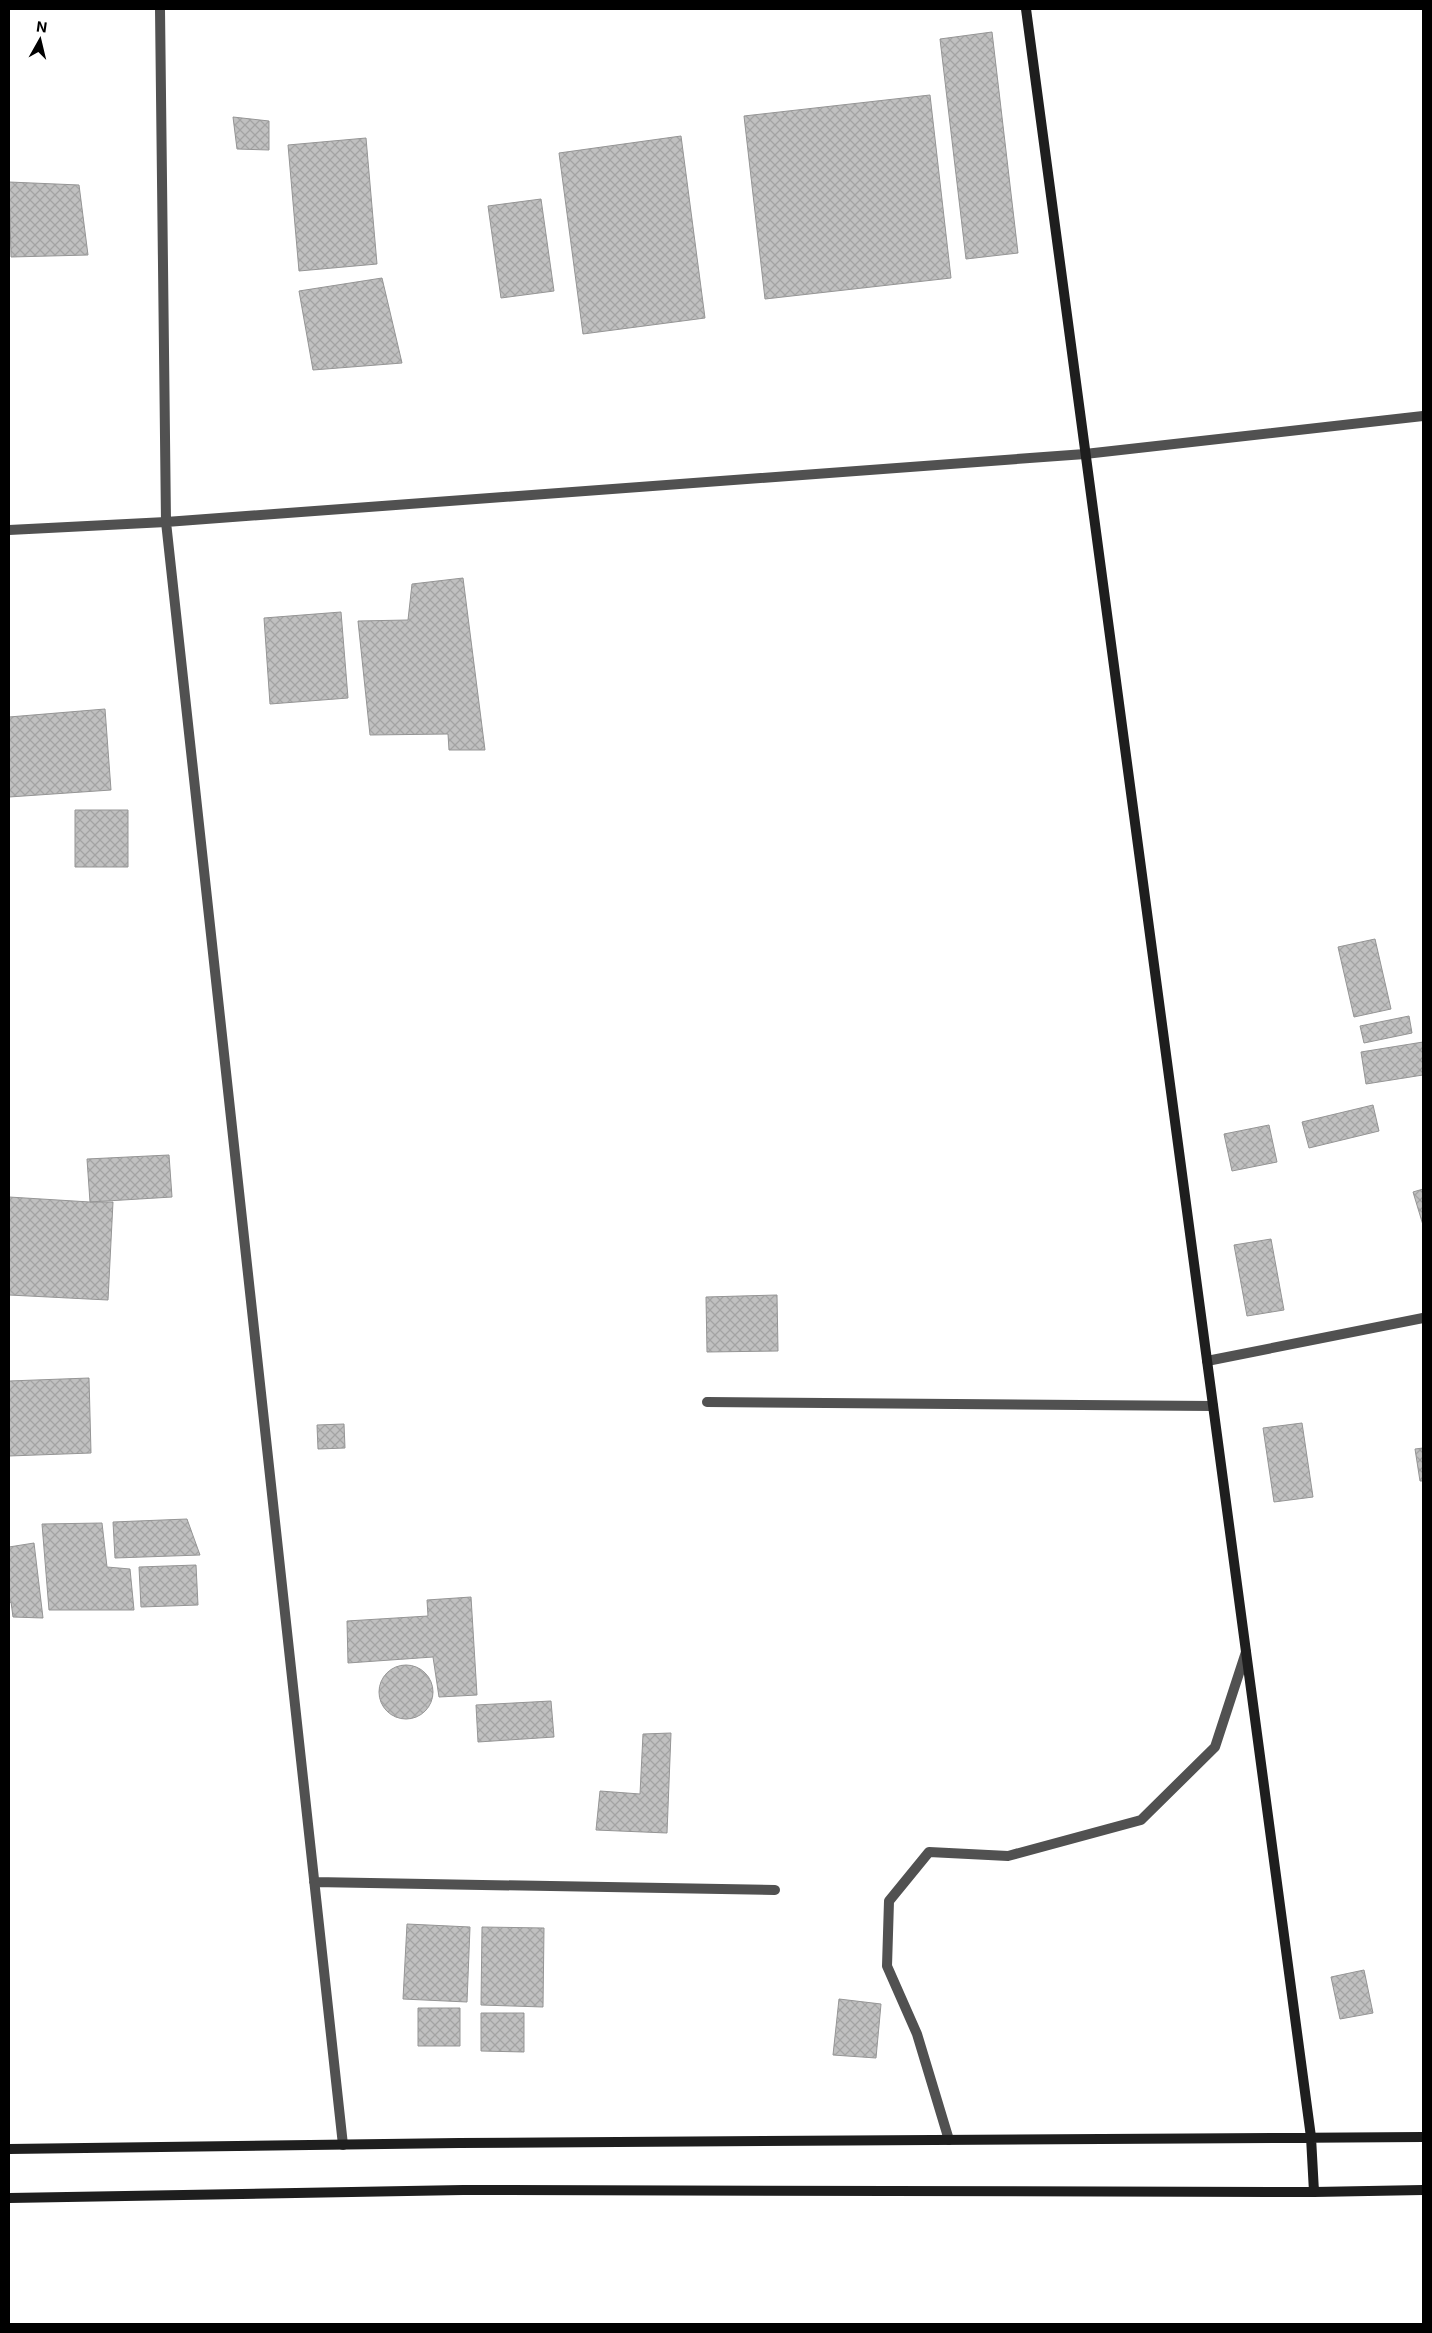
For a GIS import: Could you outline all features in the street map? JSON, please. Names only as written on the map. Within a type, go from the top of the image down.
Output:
[{"type":"main road","points":[[1026,9],[1311,2137],[1314,2192]]},
{"type":"main road","points":[[9,2149],[1423,2137]]},
{"type":"main road","points":[[9,2198],[463,2190],[1314,2192],[1423,2190]]},
{"type":"street","points":[[160,9],[166,522],[343,2146]]},
{"type":"street","points":[[9,530],[166,522],[1085,454],[1423,416]]},
{"type":"street","points":[[1207,1361],[1423,1318]]},
{"type":"street","points":[[707,1402],[1213,1406]]},
{"type":"street","points":[[948,2140],[917,2034],[887,1966],[889,1901],[930,1852],[1008,1856],[1140,1820],[1215,1747],[1246,1651]]},
{"type":"street","points":[[314,1882],[775,1890]]},
{"type":"building","points":[[992,32],[1018,253],[966,259],[940,39]]},
{"type":"building","points":[[930,95],[951,278],[765,299],[744,116]]},
{"type":"building","points":[[233,117],[269,121],[269,150],[237,149]]},
{"type":"building","points":[[681,136],[705,318],[583,334],[559,153]]},
{"type":"building","points":[[366,138],[377,264],[299,271],[288,145]]},
{"type":"building","points":[[9,182],[79,185],[88,255],[11,257]]},
{"type":"building","points":[[541,199],[554,291],[501,298],[488,206]]},
{"type":"building","points":[[382,278],[402,363],[313,370],[299,291]]},
{"type":"building","points":[[463,578],[485,750],[449,750],[448,734],[370,735],[358,621],[408,620],[412,584]]},
{"type":"building","points":[[341,612],[348,698],[270,704],[264,618]]},
{"type":"building","points":[[105,709],[111,790],[9,797],[9,717]]},
{"type":"building","points":[[75,810],[128,810],[128,867],[75,867]]},
{"type":"building","points":[[1375,939],[1391,1009],[1354,1017],[1338,947]]},
{"type":"building","points":[[1409,1016],[1412,1033],[1364,1043],[1360,1026]]},
{"type":"building","points":[[1423,1042],[1423,1075],[1366,1084],[1361,1052]]},
{"type":"building","points":[[1373,1105],[1379,1131],[1309,1148],[1302,1122]]},
{"type":"building","points":[[1269,1125],[1277,1162],[1232,1171],[1224,1134]]},
{"type":"building","points":[[169,1155],[172,1197],[90,1202],[87,1159]]},
{"type":"building","points":[[1423,1189],[1423,1225],[1413,1192]]},
{"type":"building","points":[[9,1197],[113,1202],[108,1300],[9,1295]]},
{"type":"building","points":[[1271,1239],[1284,1310],[1247,1316],[1234,1245]]},
{"type":"building","points":[[777,1295],[778,1351],[707,1352],[706,1297]]},
{"type":"building","points":[[89,1378],[91,1453],[9,1456],[9,1381]]},
{"type":"building","points":[[1302,1423],[1313,1497],[1274,1502],[1263,1428]]},
{"type":"building","points":[[344,1424],[345,1448],[318,1449],[317,1425]]},
{"type":"building","points":[[1423,1448],[1423,1481],[1420,1481],[1415,1449]]},
{"type":"building","points":[[187,1519],[200,1555],[115,1558],[113,1522]]},
{"type":"building","points":[[102,1523],[107,1567],[130,1569],[134,1610],[49,1610],[42,1524]]},
{"type":"building","points":[[34,1543],[43,1618],[13,1617],[11,1602],[9,1603],[9,1547]]},
{"type":"building","points":[[196,1565],[198,1605],[141,1607],[139,1567]]},
{"type":"building","points":[[471,1597],[477,1695],[439,1697],[433,1657],[348,1663],[347,1621],[428,1616],[427,1600]]},
{"type":"building","points":[[401,1665],[411,1665],[421,1669],[429,1677],[433,1692],[429,1707],[421,1715],[411,1719],[401,1719],[391,1715],[383,1707],[379,1697],[379,1687],[383,1677],[391,1669]]},
{"type":"building","points":[[551,1701],[554,1737],[478,1742],[476,1705]]},
{"type":"building","points":[[671,1733],[667,1833],[596,1830],[600,1791],[640,1794],[643,1734]]},
{"type":"building","points":[[407,1924],[470,1927],[467,2002],[403,1999]]},
{"type":"building","points":[[482,1927],[544,1928],[543,2007],[481,2005]]},
{"type":"building","points":[[1364,1970],[1373,2013],[1340,2019],[1331,1977]]},
{"type":"building","points":[[839,1999],[881,2004],[876,2058],[833,2055]]},
{"type":"building","points":[[418,2008],[460,2008],[460,2046],[418,2046]]},
{"type":"building","points":[[481,2013],[524,2013],[524,2052],[481,2051]]}]
